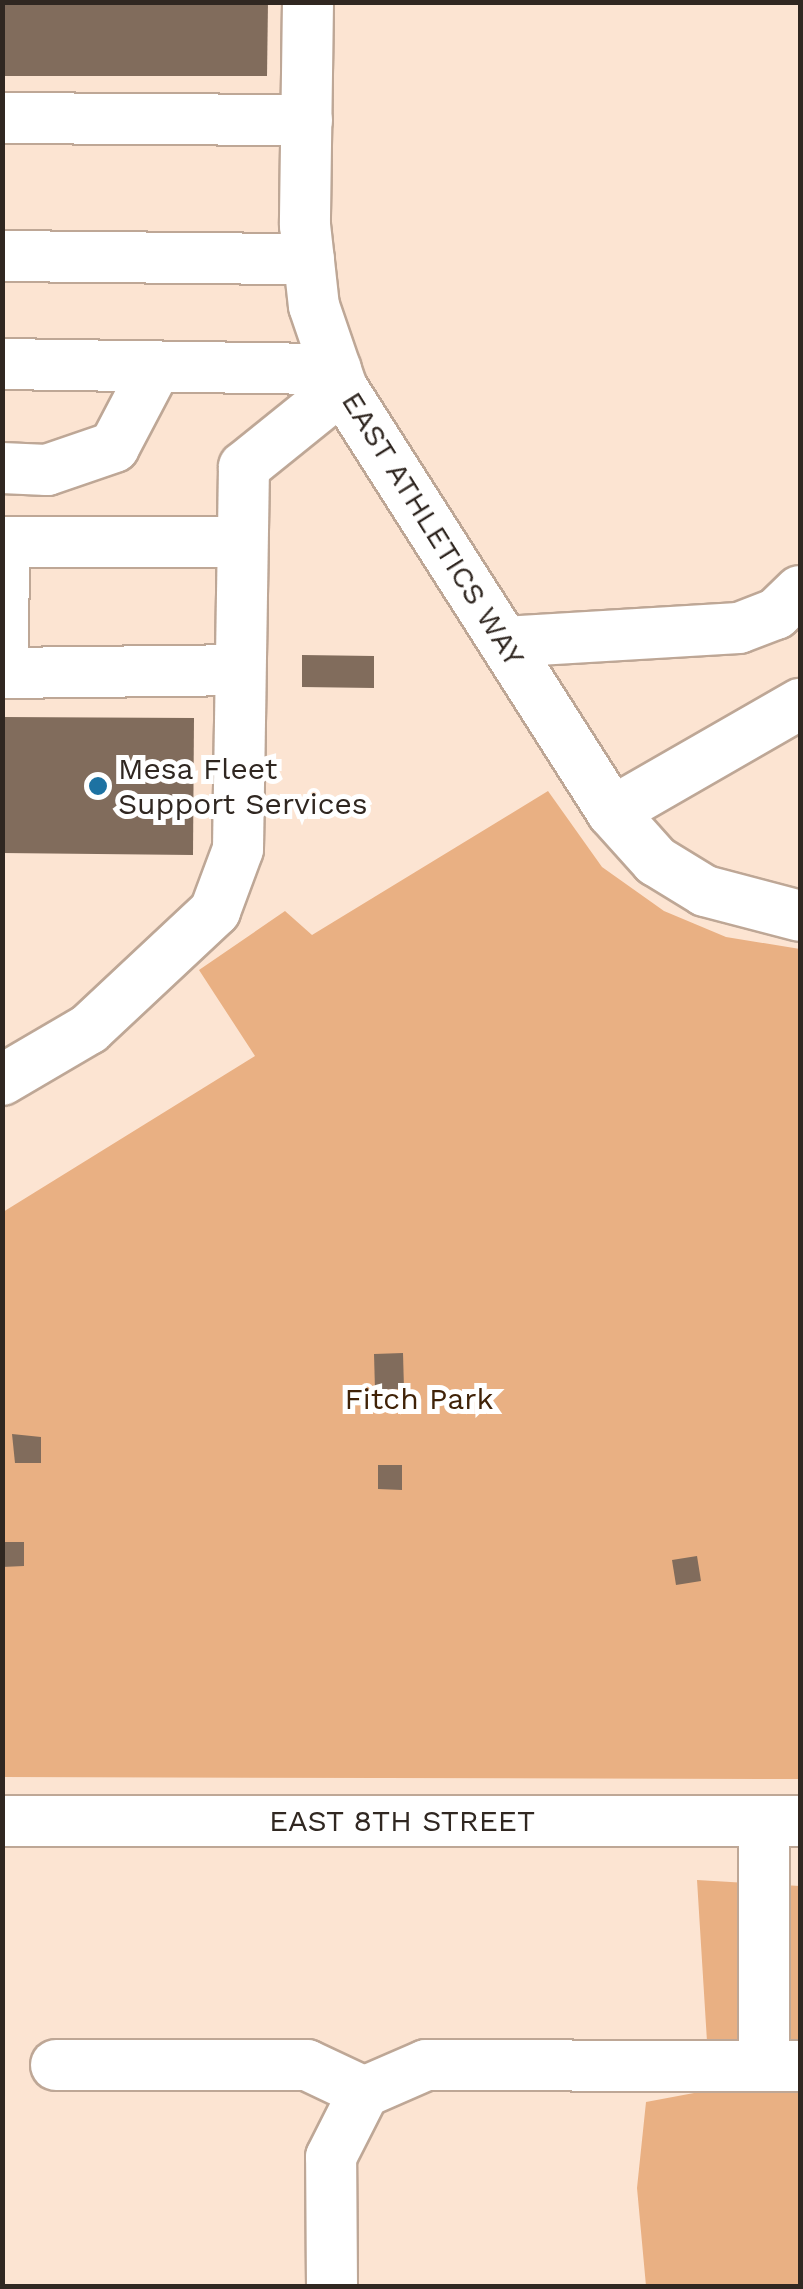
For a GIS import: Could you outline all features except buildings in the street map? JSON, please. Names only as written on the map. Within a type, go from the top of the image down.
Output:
[{"type":"street","name":"EAST ATHLETICS WAY","points":[[308,2],[309,259],[339,378],[612,812],[656,861],[704,891],[800,916]]},
{"type":"street","points":[[2,118],[307,120]]},
{"type":"street","points":[[2,256],[309,259]]},
{"type":"street","points":[[2,364],[156,367],[339,378]]},
{"type":"street","points":[[2,468],[47,470],[114,448],[156,367]]},
{"type":"street","points":[[2,1080],[89,1029],[215,911],[238,849],[244,467],[339,378]]},
{"type":"street","points":[[240,670],[3,673],[3,542],[242,542]]},
{"type":"street","points":[[504,642],[739,628],[776,614],[800,591]]},
{"type":"street","points":[[612,812],[800,704]]},
{"type":"street","name":"EAST 8TH STREET","points":[[2,1820],[782,1821]]},
{"type":"street","points":[[332,2286],[331,2157],[364,2092],[426,2065],[782,2066],[782,1821]]},
{"type":"street","points":[[56,2065],[307,2065],[364,2092]]},
{"type":"green space","name":"Fitch Park","points":[[548,791],[602,867],[664,911],[726,937],[800,949],[800,1779],[3,1777],[3,1212],[255,1056],[199,970],[285,911],[312,935]]},
{"type":"green space","points":[[697,1880],[800,1886],[800,2286],[646,2286],[637,2188],[646,2102],[710,2090]]},
{"type":"place","name":"Mesa Fleet Support Services","points":[[98,786]]}]
